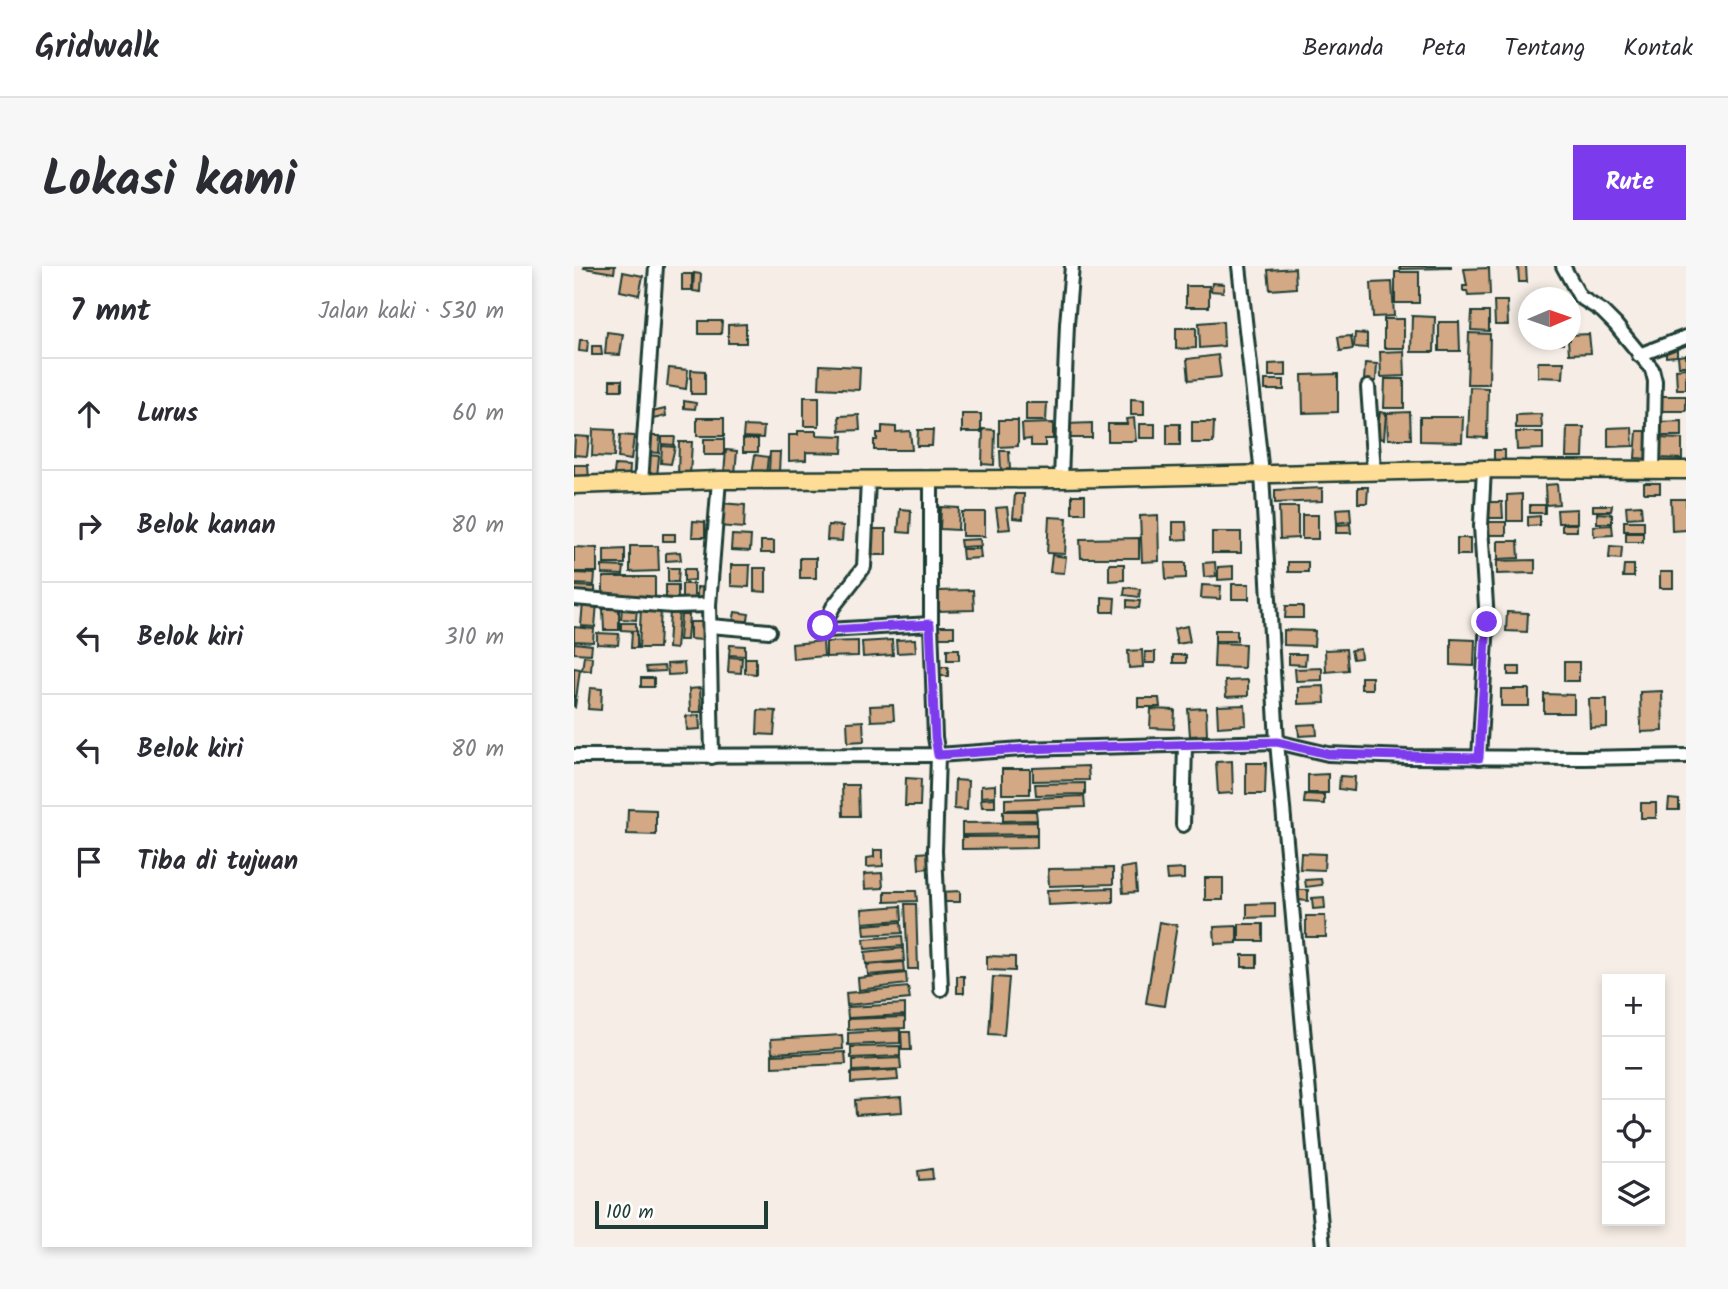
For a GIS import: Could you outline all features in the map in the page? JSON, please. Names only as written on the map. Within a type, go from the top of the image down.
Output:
[{"type":"main road","points":[[574,485],[719,480],[1061,479],[1484,469],[1686,470]]},
{"type":"street","points":[[641,483],[656,266]]},
{"type":"street","points":[[1061,479],[1072,266]]},
{"type":"street","points":[[1240,266],[1262,474],[1277,742],[1323,1247]]},
{"type":"street","points":[[1563,266],[1580,297],[1602,311],[1615,324],[1654,374],[1654,470]]},
{"type":"street","points":[[1639,355],[1686,337]]},
{"type":"street","points":[[1368,387],[1374,471]]},
{"type":"street","points":[[1479,758],[1487,622],[1481,526],[1484,469]]},
{"type":"street","points":[[712,757],[709,605],[719,480]]},
{"type":"street","points":[[868,480],[864,567],[833,607],[823,628],[828,630],[930,624]]},
{"type":"street","points":[[931,480],[930,624],[938,755],[935,850],[941,989]]},
{"type":"street","points":[[574,598],[672,606],[709,605]]},
{"type":"street","points":[[710,626],[769,631]]},
{"type":"street","points":[[574,756],[938,755],[1023,749],[1277,742],[1328,754],[1479,758],[1686,756]]},
{"type":"street","points":[[1183,825],[1185,745]]},
{"type":"building","points":[[615,266],[614,273],[584,268]]},
{"type":"building","points":[[1400,266],[1451,266],[1451,268],[1400,269]]},
{"type":"building","points":[[1518,266],[1526,266],[1527,282],[1519,282]]},
{"type":"building","points":[[1295,268],[1296,288],[1270,290],[1268,270]]},
{"type":"building","points":[[1489,268],[1490,295],[1468,296],[1467,291],[1463,291],[1463,286],[1467,286],[1464,269]]},
{"type":"building","points":[[623,272],[643,276],[639,295],[620,291]]},
{"type":"building","points":[[1395,272],[1419,272],[1419,303],[1395,303]]},
{"type":"building","points":[[694,273],[701,274],[700,292],[693,291]]},
{"type":"building","points":[[682,274],[692,274],[692,290],[682,290]]},
{"type":"building","points":[[1392,282],[1394,316],[1373,317],[1371,283]]},
{"type":"building","points":[[1212,283],[1224,284],[1223,292],[1211,291]]},
{"type":"building","points":[[1186,286],[1209,286],[1209,307],[1186,307]]},
{"type":"building","points":[[1494,301],[1507,301],[1508,325],[1495,325]]},
{"type":"building","points":[[1472,312],[1489,312],[1489,331],[1471,330]]},
{"type":"building","points":[[1412,316],[1435,317],[1434,352],[1411,352]]},
{"type":"building","points":[[1384,319],[1404,319],[1404,348],[1384,348]]},
{"type":"building","points":[[699,321],[722,321],[721,334],[699,334]]},
{"type":"building","points":[[1223,321],[1224,346],[1200,348],[1199,323]]},
{"type":"building","points":[[1439,322],[1459,322],[1460,351],[1439,351]]},
{"type":"building","points":[[746,324],[746,343],[728,343],[728,325]]},
{"type":"building","points":[[1176,328],[1196,328],[1196,348],[1176,349]]},
{"type":"building","points":[[607,332],[623,334],[620,355],[605,354]]},
{"type":"building","points":[[1355,333],[1367,334],[1367,348],[1354,347]]},
{"type":"building","points":[[1469,333],[1490,334],[1489,384],[1467,384]]},
{"type":"building","points":[[1581,334],[1589,334],[1591,353],[1569,354],[1569,350],[1581,350]]},
{"type":"building","points":[[1351,336],[1353,349],[1340,351],[1338,337]]},
{"type":"building","points":[[580,340],[588,340],[587,352],[579,351]]},
{"type":"building","points":[[592,346],[601,346],[602,355],[592,355]]},
{"type":"building","points":[[1677,347],[1677,356],[1666,357],[1666,348]]},
{"type":"building","points":[[1404,351],[1405,376],[1381,377],[1380,352]]},
{"type":"building","points":[[1218,355],[1221,377],[1189,380],[1187,359]]},
{"type":"building","points":[[1686,355],[1686,366],[1679,366],[1678,356]]},
{"type":"building","points":[[1538,362],[1564,362],[1563,378],[1538,377]]},
{"type":"building","points":[[1286,363],[1286,376],[1269,376],[1269,364]]},
{"type":"building","points":[[1365,363],[1377,364],[1376,381],[1364,381]]},
{"type":"building","points":[[820,365],[860,367],[859,390],[819,388]]},
{"type":"building","points":[[669,368],[688,370],[686,389],[667,386]]},
{"type":"building","points":[[1686,368],[1686,389],[1677,389],[1676,369]]},
{"type":"building","points":[[691,370],[705,371],[705,394],[691,394]]},
{"type":"building","points":[[1338,374],[1338,412],[1303,413],[1302,375]]},
{"type":"building","points":[[1385,379],[1404,379],[1404,408],[1384,408]]},
{"type":"building","points":[[610,380],[622,380],[622,390],[610,390]]},
{"type":"building","points":[[1265,380],[1284,380],[1284,390],[1265,390]]},
{"type":"building","points":[[1470,387],[1488,388],[1487,438],[1468,437]]},
{"type":"building","points":[[1662,396],[1686,396],[1686,411],[1662,411]]},
{"type":"building","points":[[804,397],[819,397],[819,426],[804,426]]},
{"type":"building","points":[[1131,399],[1144,400],[1144,415],[1131,415]]},
{"type":"building","points":[[684,401],[696,403],[695,409],[684,408]]},
{"type":"building","points":[[1026,403],[1047,403],[1046,421],[1026,421]]},
{"type":"building","points":[[665,409],[666,416],[653,419],[652,412]]},
{"type":"building","points":[[1380,412],[1386,413],[1384,439],[1377,438]]},
{"type":"building","points":[[1410,412],[1411,439],[1388,439],[1387,413]]},
{"type":"building","points":[[962,414],[981,414],[981,432],[962,432]]},
{"type":"building","points":[[1541,414],[1542,428],[1516,428],[1516,415]]},
{"type":"building","points":[[859,415],[860,430],[840,431],[839,416]]},
{"type":"building","points":[[1420,417],[1463,417],[1462,442],[1420,441]]},
{"type":"building","points":[[697,418],[724,418],[724,436],[697,436]]},
{"type":"building","points":[[1134,418],[1136,441],[1108,441],[1108,424],[1127,424],[1126,419]]},
{"type":"building","points":[[999,420],[1018,420],[1018,446],[999,447]]},
{"type":"building","points":[[1682,421],[1682,436],[1659,436],[1659,422]]},
{"type":"building","points":[[1192,422],[1214,422],[1213,443],[1192,443]]},
{"type":"building","points":[[1053,423],[1053,439],[1045,439],[1045,446],[1031,446],[1031,439],[1023,440],[1022,424]]},
{"type":"building","points":[[1092,423],[1092,438],[1066,438],[1065,424]]},
{"type":"building","points":[[1139,424],[1155,424],[1155,438],[1139,438]]},
{"type":"building","points":[[1167,424],[1180,424],[1180,445],[1167,445]]},
{"type":"building","points":[[744,426],[764,427],[763,438],[743,437]]},
{"type":"building","points":[[882,426],[896,427],[896,432],[910,431],[912,450],[874,450],[874,440],[877,440],[877,433],[882,433]]},
{"type":"building","points":[[1567,427],[1584,427],[1583,457],[1566,457]]},
{"type":"building","points":[[1632,427],[1633,446],[1608,447],[1608,428]]},
{"type":"building","points":[[593,429],[615,430],[614,457],[592,456]]},
{"type":"building","points":[[983,429],[995,430],[994,465],[982,464]]},
{"type":"building","points":[[918,430],[933,430],[932,446],[917,446]]},
{"type":"building","points":[[798,431],[843,436],[842,453],[806,452],[806,460],[789,461],[789,435],[798,435]]},
{"type":"building","points":[[1637,431],[1651,431],[1650,459],[1635,458]]},
{"type":"building","points":[[1516,432],[1543,432],[1543,449],[1517,450]]},
{"type":"building","points":[[620,435],[634,436],[631,460],[618,458]]},
{"type":"building","points":[[575,436],[589,437],[587,456],[574,455]]},
{"type":"building","points":[[648,436],[660,436],[659,453],[648,452]]},
{"type":"building","points":[[662,437],[675,437],[674,445],[662,444]]},
{"type":"building","points":[[1658,438],[1682,439],[1682,459],[1658,458]]},
{"type":"building","points":[[704,439],[724,439],[724,455],[704,455]]},
{"type":"building","points":[[743,439],[758,439],[758,452],[743,452]]},
{"type":"building","points":[[679,442],[692,442],[690,476],[678,476]]},
{"type":"building","points":[[662,446],[675,447],[671,464],[661,463]]},
{"type":"building","points":[[726,450],[737,451],[735,474],[724,473]]},
{"type":"building","points":[[1494,450],[1505,450],[1505,463],[1494,463]]},
{"type":"building","points":[[1000,451],[1009,451],[1010,469],[1001,470]]},
{"type":"building","points":[[770,452],[780,452],[779,472],[769,472]]},
{"type":"building","points":[[646,455],[659,456],[657,477],[644,476]]},
{"type":"building","points":[[755,455],[768,457],[766,476],[752,474]]},
{"type":"building","points":[[574,465],[588,465],[589,480],[574,480]]},
{"type":"building","points":[[615,465],[630,466],[629,482],[613,481]]},
{"type":"building","points":[[1644,483],[1660,483],[1660,493],[1644,493]]},
{"type":"building","points":[[1557,484],[1559,504],[1546,505],[1545,485]]},
{"type":"building","points":[[1358,487],[1368,487],[1367,503],[1358,503]]},
{"type":"building","points":[[1322,488],[1322,501],[1275,503],[1275,490]]},
{"type":"building","points":[[1015,494],[1024,494],[1023,519],[1013,518]]},
{"type":"building","points":[[1522,494],[1522,521],[1507,521],[1507,495]]},
{"type":"building","points":[[1072,495],[1085,495],[1085,513],[1072,513]]},
{"type":"building","points":[[1671,499],[1686,499],[1686,530],[1672,531]]},
{"type":"building","points":[[1488,502],[1502,502],[1503,518],[1489,518]]},
{"type":"building","points":[[720,503],[745,505],[744,528],[718,526]]},
{"type":"building","points":[[1530,505],[1545,505],[1545,513],[1530,513]]},
{"type":"building","points":[[1593,505],[1612,505],[1611,511],[1593,511]]},
{"type":"building","points":[[1641,505],[1642,517],[1627,518],[1626,506]]},
{"type":"building","points":[[941,507],[959,508],[958,530],[940,529]]},
{"type":"building","points":[[1007,507],[1010,529],[999,530],[996,508]]},
{"type":"building","points":[[1279,507],[1298,507],[1298,538],[1280,539]]},
{"type":"building","points":[[1350,508],[1351,521],[1337,523],[1336,509]]},
{"type":"building","points":[[900,509],[911,510],[910,533],[898,532]]},
{"type":"building","points":[[1577,509],[1577,523],[1558,523],[1557,510]]},
{"type":"building","points":[[962,512],[985,512],[985,536],[962,536]]},
{"type":"building","points":[[1597,513],[1612,514],[1612,523],[1597,523]]},
{"type":"building","points":[[1158,515],[1159,561],[1142,562],[1140,516]]},
{"type":"building","points":[[1302,515],[1318,515],[1318,539],[1302,539]]},
{"type":"building","points":[[1540,516],[1540,525],[1528,526],[1528,517]]},
{"type":"building","points":[[1049,517],[1067,518],[1065,554],[1047,553]]},
{"type":"building","points":[[693,521],[705,522],[705,537],[692,537]]},
{"type":"building","points":[[1624,521],[1644,521],[1644,531],[1624,531]]},
{"type":"building","points":[[1173,522],[1186,522],[1187,539],[1173,540]]},
{"type":"building","points":[[1485,522],[1506,522],[1506,535],[1486,535]]},
{"type":"building","points":[[1350,524],[1351,533],[1336,533],[1336,525]]},
{"type":"building","points":[[1562,524],[1577,524],[1577,531],[1562,531]]},
{"type":"building","points":[[828,525],[843,526],[842,541],[827,540]]},
{"type":"building","points":[[1612,525],[1613,535],[1594,536],[1593,526]]},
{"type":"building","points":[[867,529],[886,529],[886,555],[867,555]]},
{"type":"building","points":[[1212,532],[1241,532],[1241,553],[1212,553]]},
{"type":"building","points":[[1626,533],[1643,533],[1643,542],[1626,542]]},
{"type":"building","points":[[663,534],[675,534],[675,541],[663,541]]},
{"type":"building","points":[[732,535],[751,536],[750,551],[731,550]]},
{"type":"building","points":[[1139,538],[1139,558],[1081,558],[1080,539]]},
{"type":"building","points":[[1457,538],[1470,538],[1470,555],[1457,555]]},
{"type":"building","points":[[980,539],[981,546],[961,547],[960,540]]},
{"type":"building","points":[[761,541],[774,541],[774,553],[761,553]]},
{"type":"building","points":[[1498,541],[1518,541],[1519,558],[1498,559]]},
{"type":"building","points":[[630,546],[658,546],[659,571],[630,572]]},
{"type":"building","points":[[1610,546],[1622,547],[1621,559],[1609,558]]},
{"type":"building","points":[[574,547],[597,548],[597,572],[574,572]]},
{"type":"building","points":[[625,549],[625,564],[604,564],[604,550]]},
{"type":"building","points":[[962,549],[980,549],[981,558],[963,559]]},
{"type":"building","points":[[680,552],[681,560],[666,561],[666,553]]},
{"type":"building","points":[[1052,555],[1066,557],[1064,573],[1050,572]]},
{"type":"building","points":[[800,558],[816,558],[816,578],[800,578]]},
{"type":"building","points":[[1535,560],[1535,573],[1497,574],[1497,561]]},
{"type":"building","points":[[1215,562],[1216,576],[1204,577],[1203,563]]},
{"type":"building","points":[[1288,562],[1308,562],[1308,572],[1288,572]]},
{"type":"building","points":[[1165,563],[1186,563],[1186,578],[1166,579]]},
{"type":"building","points":[[1109,564],[1124,564],[1124,580],[1109,581]]},
{"type":"building","points":[[731,565],[750,565],[749,587],[731,586]]},
{"type":"building","points":[[1624,565],[1634,565],[1634,577],[1623,577]]},
{"type":"building","points":[[602,566],[624,567],[623,575],[602,574]]},
{"type":"building","points":[[1233,566],[1233,579],[1218,580],[1218,567]]},
{"type":"building","points":[[668,568],[679,568],[678,582],[668,582]]},
{"type":"building","points":[[754,568],[766,568],[766,592],[754,591]]},
{"type":"building","points":[[684,569],[695,569],[695,580],[684,581]]},
{"type":"building","points":[[1660,572],[1673,572],[1673,588],[1660,588]]},
{"type":"building","points":[[574,573],[595,574],[594,585],[574,584]]},
{"type":"building","points":[[603,577],[655,577],[655,598],[603,599]]},
{"type":"building","points":[[682,584],[694,584],[694,605],[682,605]]},
{"type":"building","points":[[1232,584],[1249,584],[1249,599],[1232,599]]},
{"type":"building","points":[[666,585],[678,585],[678,601],[666,601]]},
{"type":"building","points":[[1202,585],[1221,586],[1220,599],[1201,598]]},
{"type":"building","points":[[574,586],[595,587],[595,597],[574,596]]},
{"type":"building","points":[[697,587],[707,588],[707,601],[697,601]]},
{"type":"building","points":[[1125,587],[1140,589],[1139,597],[1124,595]]},
{"type":"building","points":[[973,590],[974,610],[938,611],[937,591]]},
{"type":"building","points":[[1102,597],[1115,598],[1114,612],[1102,612]]},
{"type":"building","points":[[1127,600],[1140,601],[1139,608],[1127,607]]},
{"type":"building","points":[[583,602],[597,603],[595,627],[581,626]]},
{"type":"building","points":[[1286,606],[1303,606],[1303,618],[1285,618]]},
{"type":"building","points":[[622,607],[637,608],[636,620],[621,619]]},
{"type":"building","points":[[641,608],[661,608],[659,648],[639,648]]},
{"type":"building","points":[[603,609],[619,609],[619,630],[604,630]]},
{"type":"building","points":[[670,611],[679,611],[676,649],[668,648]]},
{"type":"building","points":[[735,612],[749,614],[747,625],[733,622]]},
{"type":"building","points":[[1507,612],[1528,613],[1527,632],[1506,631]]},
{"type":"building","points":[[681,615],[689,615],[687,640],[679,640]]},
{"type":"building","points":[[690,622],[702,622],[702,640],[690,639]]},
{"type":"building","points":[[621,623],[636,623],[636,631],[621,630]]},
{"type":"building","points":[[936,626],[954,626],[954,637],[936,637]]},
{"type":"building","points":[[1187,626],[1190,642],[1177,644],[1174,629]]},
{"type":"building","points":[[574,627],[594,629],[593,642],[574,641]]},
{"type":"building","points":[[1215,630],[1237,630],[1237,641],[1215,641]]},
{"type":"building","points":[[1284,630],[1315,631],[1314,646],[1284,645]]},
{"type":"building","points":[[632,631],[637,631],[637,648],[631,648]]},
{"type":"building","points":[[597,633],[619,634],[618,645],[597,644]]},
{"type":"building","points":[[915,639],[916,652],[897,653],[896,640]]},
{"type":"building","points":[[1451,639],[1475,640],[1474,666],[1451,665]]},
{"type":"building","points":[[892,640],[893,655],[863,657],[862,642]]},
{"type":"building","points":[[823,641],[824,656],[793,659],[792,644]]},
{"type":"building","points":[[858,641],[858,656],[826,657],[826,642]]},
{"type":"building","points":[[574,643],[592,645],[591,654],[574,653]]},
{"type":"building","points":[[1215,643],[1245,644],[1244,668],[1214,667]]},
{"type":"building","points":[[730,645],[745,646],[745,656],[729,655]]},
{"type":"building","points":[[947,649],[959,649],[959,660],[947,660]]},
{"type":"building","points":[[1346,649],[1348,670],[1326,672],[1325,650]]},
{"type":"building","points":[[1360,649],[1361,658],[1353,659],[1351,650]]},
{"type":"building","points":[[1142,650],[1143,667],[1129,668],[1128,651]]},
{"type":"building","points":[[1145,652],[1155,652],[1155,663],[1145,663]]},
{"type":"building","points":[[1289,654],[1306,654],[1305,665],[1289,664]]},
{"type":"building","points":[[1173,655],[1186,655],[1186,663],[1173,663]]},
{"type":"building","points":[[584,656],[592,657],[591,671],[582,670]]},
{"type":"building","points":[[729,657],[742,658],[741,673],[728,672]]},
{"type":"building","points":[[745,658],[756,658],[756,674],[745,673]]},
{"type":"building","points":[[1564,662],[1579,662],[1579,681],[1564,681]]},
{"type":"building","points":[[684,663],[685,674],[668,675],[667,664]]},
{"type":"building","points":[[664,666],[665,671],[647,672],[646,667]]},
{"type":"building","points":[[937,667],[948,667],[948,676],[937,676]]},
{"type":"building","points":[[1508,667],[1520,667],[1520,675],[1508,675]]},
{"type":"building","points":[[574,668],[580,669],[575,707],[574,706]]},
{"type":"building","points":[[1322,668],[1322,680],[1296,681],[1295,669]]},
{"type":"building","points":[[1361,677],[1372,677],[1372,689],[1361,689]]},
{"type":"building","points":[[641,678],[654,678],[654,687],[641,687]]},
{"type":"building","points":[[1248,680],[1248,696],[1226,697],[1225,681]]},
{"type":"building","points":[[1324,686],[1325,703],[1298,704],[1298,687]]},
{"type":"building","points":[[590,688],[602,689],[601,710],[588,709]]},
{"type":"building","points":[[700,688],[701,712],[690,712],[689,689]]},
{"type":"building","points":[[1501,689],[1529,689],[1529,706],[1501,706]]},
{"type":"building","points":[[1662,691],[1663,731],[1641,732],[1640,692]]},
{"type":"building","points":[[1544,694],[1574,695],[1574,713],[1544,713]]},
{"type":"building","points":[[1138,698],[1159,698],[1160,707],[1138,707]]},
{"type":"building","points":[[1589,699],[1607,699],[1607,727],[1590,728]]},
{"type":"building","points":[[893,705],[894,720],[871,721],[870,706]]},
{"type":"building","points":[[1245,705],[1246,725],[1218,727],[1217,706]]},
{"type":"building","points":[[1206,708],[1207,735],[1190,736],[1188,709]]},
{"type":"building","points":[[1151,709],[1175,710],[1174,729],[1150,728]]},
{"type":"building","points":[[758,710],[776,711],[774,735],[757,734]]},
{"type":"building","points":[[699,715],[700,729],[687,730],[686,716]]},
{"type":"building","points":[[863,721],[864,741],[848,742],[847,722]]},
{"type":"building","points":[[1316,724],[1317,735],[1299,736],[1298,725]]},
{"type":"building","points":[[1232,761],[1233,793],[1218,794],[1216,762]]},
{"type":"building","points":[[1246,763],[1266,763],[1265,794],[1246,794]]},
{"type":"building","points":[[1088,766],[1089,780],[1033,781],[1033,768]]},
{"type":"building","points":[[1002,769],[1030,769],[1030,794],[1002,794]]},
{"type":"building","points":[[1328,774],[1328,793],[1308,793],[1308,775]]},
{"type":"building","points":[[1340,776],[1355,777],[1354,791],[1339,789]]},
{"type":"building","points":[[906,778],[921,779],[920,806],[905,806]]},
{"type":"building","points":[[955,780],[968,781],[967,810],[954,809]]},
{"type":"building","points":[[1085,783],[1085,794],[1036,795],[1035,784]]},
{"type":"building","points":[[842,785],[858,785],[859,816],[843,816]]},
{"type":"building","points":[[995,785],[995,796],[981,797],[981,786]]},
{"type":"building","points":[[1305,794],[1324,795],[1324,804],[1304,803]]},
{"type":"building","points":[[1084,796],[1085,807],[1005,810],[1005,799]]},
{"type":"building","points":[[995,798],[995,807],[982,807],[981,799]]},
{"type":"building","points":[[1669,799],[1679,800],[1679,810],[1668,810]]},
{"type":"building","points":[[1641,803],[1656,803],[1656,818],[1641,818]]},
{"type":"building","points":[[628,809],[656,810],[656,835],[627,834]]},
{"type":"building","points":[[1003,811],[1036,811],[1037,820],[1003,821]]},
{"type":"building","points":[[1037,822],[1037,834],[962,835],[962,823]]},
{"type":"building","points":[[1037,836],[1037,848],[962,849],[962,837]]},
{"type":"building","points":[[874,850],[883,850],[883,866],[867,867],[867,858],[874,857]]},
{"type":"building","points":[[930,852],[931,868],[919,869],[918,853]]},
{"type":"building","points":[[1301,853],[1325,854],[1324,870],[1300,869]]},
{"type":"building","points":[[1135,866],[1137,892],[1123,893],[1121,868]]},
{"type":"building","points":[[1113,868],[1113,884],[1049,886],[1048,869]]},
{"type":"building","points":[[1184,869],[1184,879],[1167,880],[1166,870]]},
{"type":"building","points":[[882,873],[883,888],[865,889],[864,874]]},
{"type":"building","points":[[1205,878],[1223,878],[1223,900],[1205,900]]},
{"type":"building","points":[[1321,879],[1322,885],[1306,887],[1305,880]]},
{"type":"building","points":[[1113,888],[1113,902],[1048,905],[1047,890]]},
{"type":"building","points":[[1299,890],[1308,890],[1308,901],[1298,900]]},
{"type":"building","points":[[885,891],[916,891],[917,901],[885,902]]},
{"type":"building","points":[[960,891],[960,902],[940,902],[939,892]]},
{"type":"building","points":[[1324,897],[1325,908],[1313,909],[1312,898]]},
{"type":"building","points":[[1275,903],[1275,917],[1247,918],[1247,904]]},
{"type":"building","points":[[905,904],[916,904],[918,969],[908,969]]},
{"type":"building","points":[[901,906],[902,920],[863,923],[862,909]]},
{"type":"building","points":[[1306,916],[1325,916],[1326,937],[1306,937]]},
{"type":"building","points":[[901,922],[902,933],[865,935],[864,925]]},
{"type":"building","points":[[1159,922],[1177,925],[1164,1006],[1146,1003]]},
{"type":"building","points":[[1239,924],[1263,924],[1263,941],[1239,941]]},
{"type":"building","points":[[1237,926],[1237,943],[1215,944],[1214,927]]},
{"type":"building","points":[[902,936],[903,946],[865,949],[864,939]]},
{"type":"building","points":[[903,948],[904,961],[866,964],[865,952]]},
{"type":"building","points":[[1242,955],[1257,955],[1257,967],[1242,967]]},
{"type":"building","points":[[987,956],[1015,957],[1015,971],[987,970]]},
{"type":"building","points":[[903,962],[904,972],[868,975],[867,965]]},
{"type":"building","points":[[906,973],[907,984],[859,990],[858,978]]},
{"type":"building","points":[[957,976],[964,976],[964,993],[957,993]]},
{"type":"building","points":[[993,977],[1009,978],[1004,1035],[989,1034]]},
{"type":"building","points":[[908,987],[910,999],[847,1005],[846,993]]},
{"type":"building","points":[[905,1004],[905,1015],[848,1018],[847,1007]]},
{"type":"building","points":[[905,1017],[905,1028],[848,1030],[848,1019]]},
{"type":"building","points":[[900,1030],[900,1043],[848,1045],[848,1033]]},
{"type":"building","points":[[901,1032],[910,1032],[911,1050],[902,1050]]},
{"type":"building","points":[[842,1035],[843,1049],[772,1053],[771,1039]]},
{"type":"building","points":[[900,1046],[900,1056],[851,1058],[851,1047]]},
{"type":"building","points":[[845,1052],[846,1064],[772,1067],[772,1055]]},
{"type":"building","points":[[900,1058],[901,1069],[853,1071],[853,1060]]},
{"type":"building","points":[[897,1070],[898,1080],[851,1083],[851,1073]]},
{"type":"building","points":[[901,1097],[902,1112],[856,1115],[855,1100]]},
{"type":"building","points":[[932,1169],[933,1179],[919,1180],[918,1171]]},
{"type":"route","points":[[823,626],[828,630],[930,624],[930,660],[938,755],[1023,749],[1277,742],[1328,754],[1479,758],[1487,622]]}]
